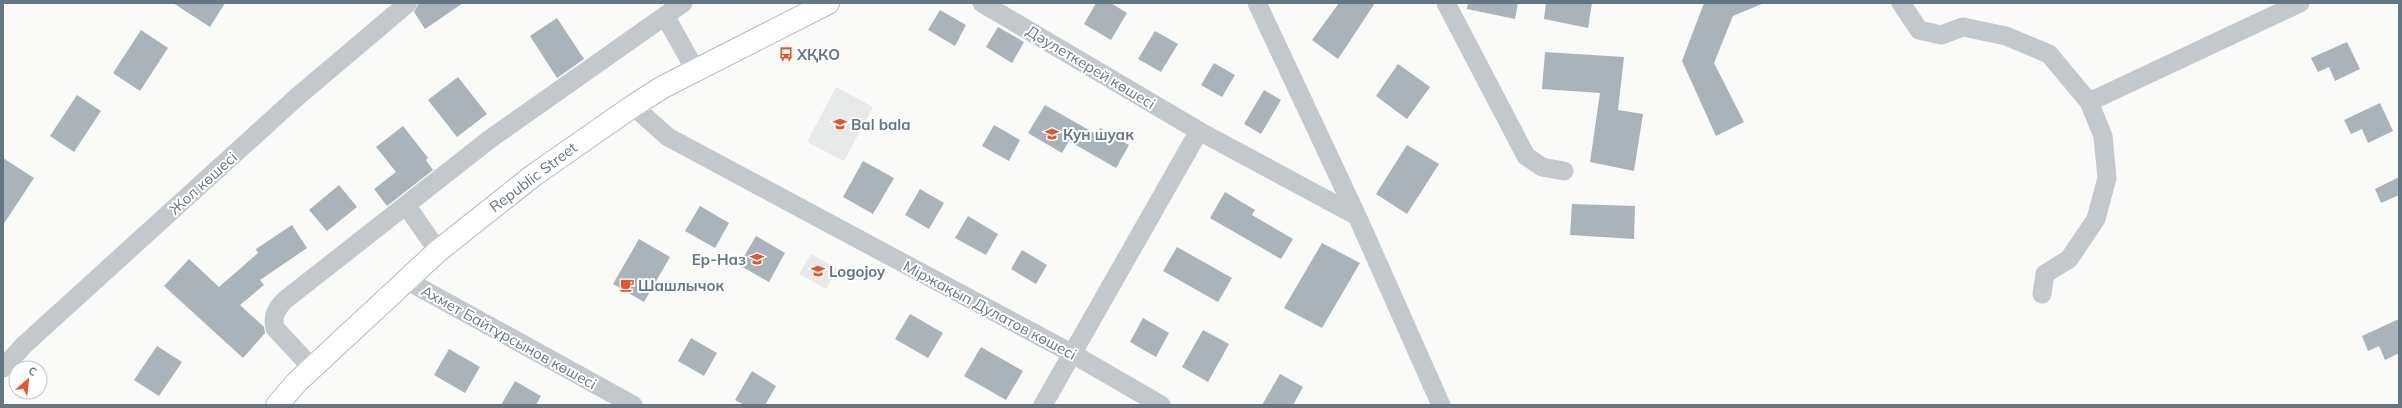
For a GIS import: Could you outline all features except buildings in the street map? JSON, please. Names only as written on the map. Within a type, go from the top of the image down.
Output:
[{"type":"main road","name":"Republic Street","points":[[277,405],[312,368],[438,251],[530,177],[633,106],[696,71],[828,3]]},
{"type":"street","name":"Жол көшесі","points":[[3,368],[24,345],[297,97],[408,3]]},
{"type":"street","points":[[312,368],[275,328],[273,321],[277,308],[490,139],[683,3]]},
{"type":"street","name":"Дәулеткерей көшесі","points":[[982,3],[1199,131],[1357,216]]},
{"type":"street","points":[[1257,3],[1357,216],[1441,405]]},
{"type":"street","points":[[1446,3],[1526,156],[1542,167],[1564,170]]},
{"type":"street","points":[[1901,3],[1919,30],[1941,35],[1963,27],[2006,36],[2049,54],[2089,102],[2103,136],[2107,178],[2096,219],[2069,259],[2045,274],[2042,294]]},
{"type":"street","points":[[2089,102],[2300,3]]},
{"type":"street","points":[[665,16],[696,71]]},
{"type":"street","name":"Міржақып Дулатов көшесі","points":[[633,106],[668,138],[1071,354],[1161,405]]},
{"type":"street","points":[[1043,405],[1199,131]]},
{"type":"street","points":[[406,205],[438,251]]},
{"type":"street","name":"Ахмет Байтұрсынов көшесі","points":[[406,280],[632,405]]},
{"type":"shaded area","name":"Bal bala","points":[[836,87],[873,107],[844,161],[807,142]]},
{"type":"shaded area","name":"Logojoy","points":[[811,254],[837,269],[826,289],[799,274]]},
{"type":"place","name":"ХҚКО","points":[[786,54]]},
{"type":"place","name":"Bal bala","points":[[840,124]]},
{"type":"place","name":"Кун шуак","points":[[1052,134]]},
{"type":"place","name":"Ер-Наз","points":[[757,259]]},
{"type":"place","name":"Logojoy","points":[[818,271]]},
{"type":"place","name":"Шашлычок","points":[[627,285]]}]
